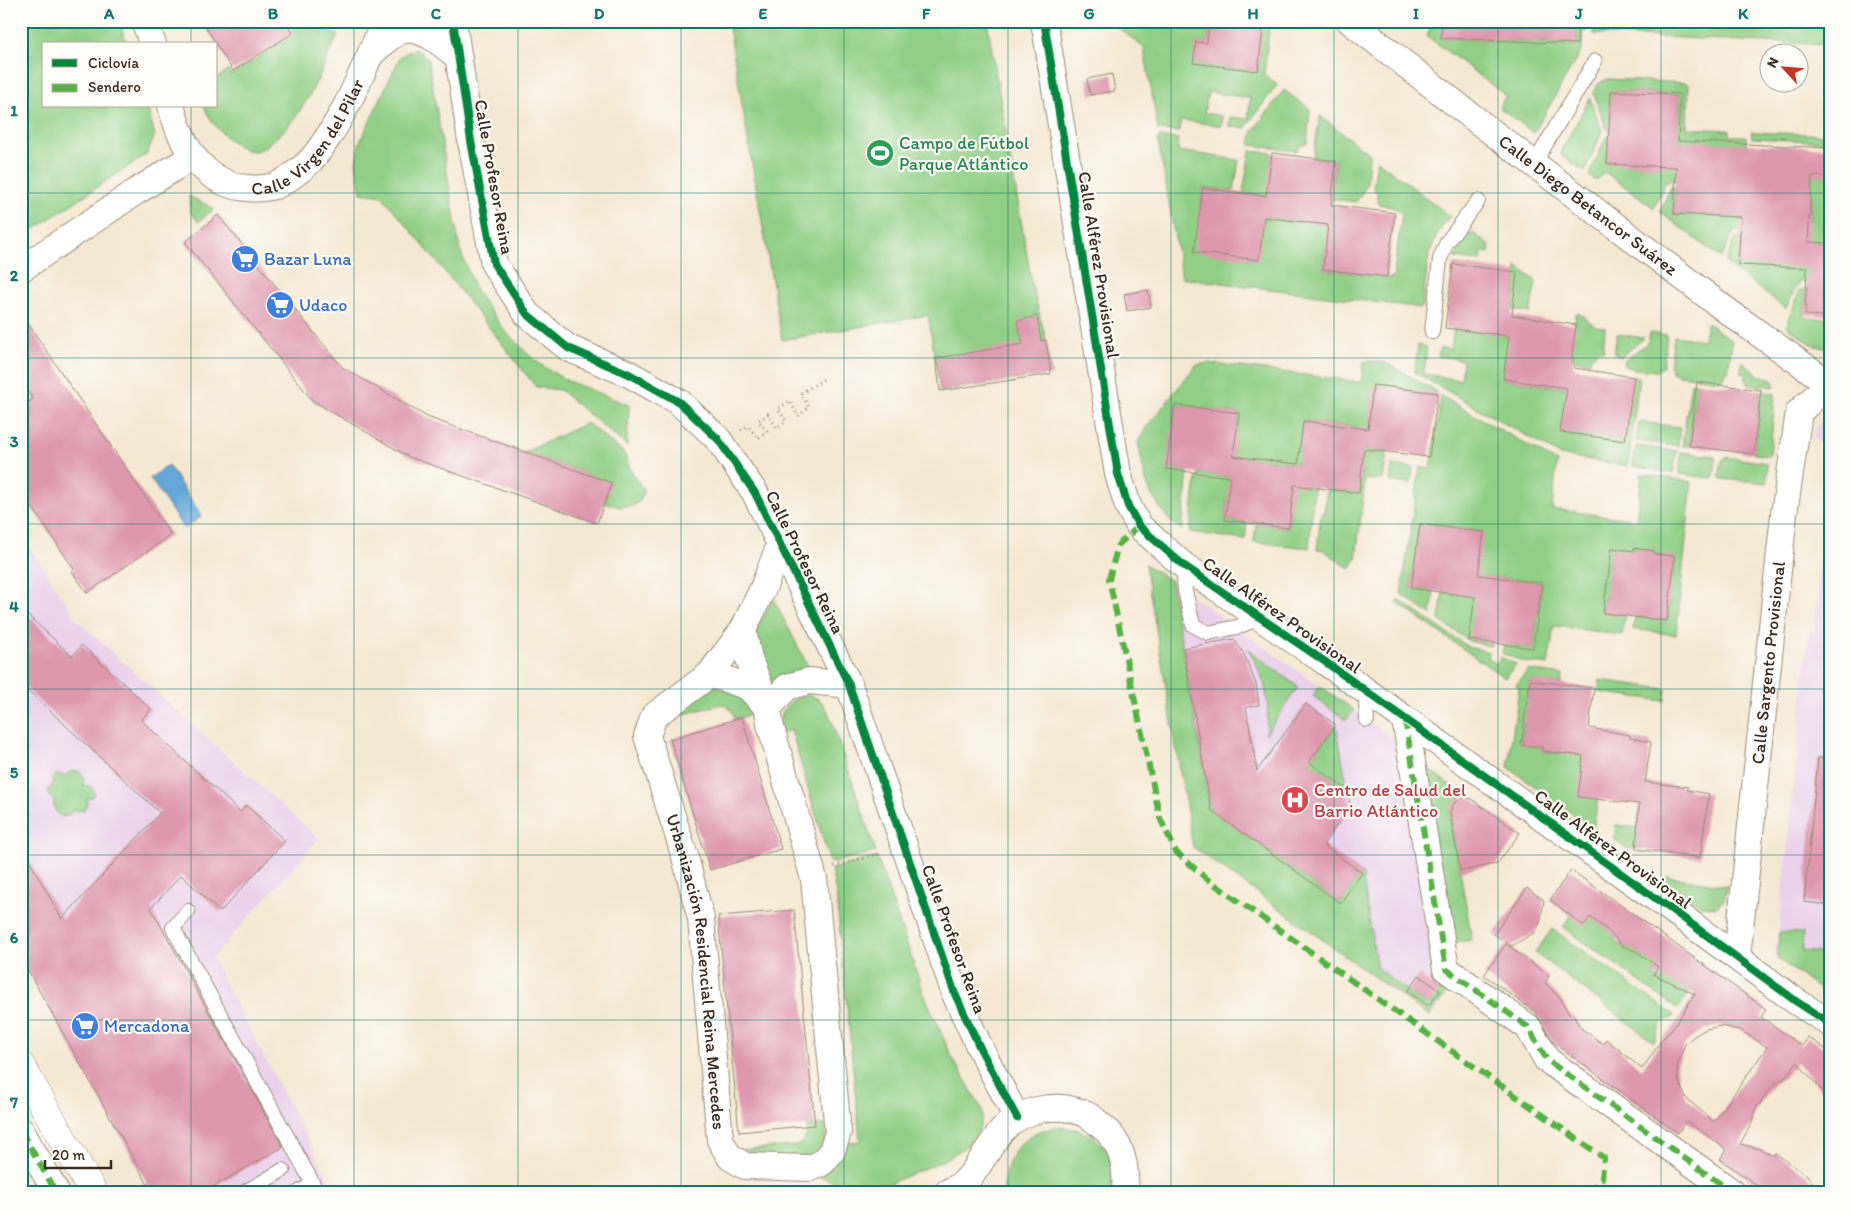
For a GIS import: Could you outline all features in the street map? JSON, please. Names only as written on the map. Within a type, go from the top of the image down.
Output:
[{"type":"street","points":[[144,21],[152,42]]},
{"type":"street","name":"Calle Virgen del Pilar","points":[[172,108],[179,131],[192,157],[207,172],[234,186],[247,189],[275,186],[311,160],[340,116],[385,21]]},
{"type":"street","name":"Calle Profesor Reina","points":[[453,21],[471,142],[494,264],[526,314],[568,348],[628,374],[679,402],[718,439],[755,493],[849,685],[954,994],[1017,1118]]},
{"type":"street","name":"Calle Alférez Provisional","points":[[1044,21],[1118,474],[1128,506],[1139,526],[1183,565],[1365,690],[1797,1002],[1831,1024]]},
{"type":"street","name":"Calle Diego Betancor Suárez","points":[[1350,21],[1726,310],[1830,383]]},
{"type":"street","points":[[369,56],[386,40],[404,30],[421,32],[459,58]]},
{"type":"street","points":[[21,269],[137,191],[192,157]]},
{"type":"street","name":"Calle Sargento Provisional","points":[[1737,957],[1784,514],[1799,412],[1830,383]]},
{"type":"street","name":"Urbanización Residencial Reina Mercedes","points":[[743,630],[749,659],[768,708],[770,724],[814,879],[838,1132],[832,1151],[822,1163],[810,1168],[744,1166],[730,1157],[720,1140],[701,919],[685,857],[647,736],[654,716],[709,675],[743,630],[764,586],[780,544]]},
{"type":"street","points":[[709,675],[748,687],[768,708],[786,687],[809,681],[849,685]]},
{"type":"street","points":[[1405,719],[1446,969],[1528,1027],[1547,1060],[1732,1192]]},
{"type":"street","points":[[21,1066],[93,1192]]},
{"type":"street","points":[[948,1192],[962,1184],[989,1151],[1000,1132],[1017,1118],[1040,1109],[1064,1108],[1087,1115],[1107,1130],[1120,1150],[1127,1174],[1125,1192]]},
{"type":"street","points":[[21,1131],[56,1192]]},
{"type":"street","points":[[984,1192],[983,1171],[989,1151]]},
{"type":"lane","points":[[1534,164],[1595,61]]},
{"type":"lane","points":[[1432,332],[1440,259],[1447,242],[1478,201]]},
{"type":"lane","points":[[1183,565],[1184,592],[1193,625],[1208,633],[1237,627],[1261,618]]},
{"type":"lane","points":[[1365,690],[1367,720]]},
{"type":"lane","points":[[188,911],[173,928],[313,1184],[299,1192]]},
{"type":"lane","points":[[245,1192],[283,1170]]},
{"type":"path","points":[[738,432],[748,426],[758,438],[767,431],[758,420],[768,414],[777,428],[786,421],[778,409],[790,401],[798,416],[809,407],[801,393],[826,378]]},
{"type":"path","points":[[831,866],[879,854]]},
{"type":"shaded area","points":[[1823,420],[1831,420],[1831,954],[1802,951],[1803,933],[1779,932],[1809,631],[1814,633],[1828,449],[1813,438],[1816,427]]},
{"type":"shaded area","points":[[21,534],[77,620],[319,839],[212,958],[336,1192],[152,1192],[21,958]]},
{"type":"shaded area","name":"Centro de Salud del Barrio Atlántico","points":[[1145,564],[1395,740],[1451,987],[1429,1016],[1193,847]]},
{"type":"green space","points":[[21,21],[119,21],[126,42],[42,42],[42,108],[148,108],[155,135],[147,154],[21,238]]},
{"type":"green space","points":[[295,21],[302,21],[338,35],[311,92],[294,119],[269,144],[256,151],[250,151],[235,144],[220,132],[205,108],[218,108],[218,78],[228,70],[231,75],[295,34],[289,24]]},
{"type":"green space","name":"Campo de Fútbol Parque Atlántico","points":[[728,21],[987,21],[1032,285],[1046,340],[1051,374],[940,391],[928,315],[782,340]]},
{"type":"green space","points":[[1110,21],[1209,21],[1207,43],[1196,42],[1194,63],[1258,71],[1261,50],[1250,48],[1264,21],[1270,21],[1264,74],[1277,85],[1245,128],[1229,126],[1230,117],[1248,119],[1250,98],[1208,92],[1204,113],[1222,116],[1222,126],[1181,120],[1180,132],[1158,130],[1144,48]]},
{"type":"green space","points":[[1434,21],[1442,21],[1442,38],[1577,44],[1578,21],[1586,21],[1586,32],[1583,33],[1582,49],[1534,133],[1499,107],[1506,96],[1427,36]]},
{"type":"green space","points":[[1595,21],[1831,21],[1831,45],[1810,44],[1810,42],[1766,42],[1594,34]]},
{"type":"green space","points":[[416,50],[428,59],[460,250],[474,286],[506,332],[533,359],[568,381],[629,405],[627,446],[560,390],[536,387],[438,263],[382,196],[361,193],[356,163],[359,144],[400,57],[408,51]]},
{"type":"green space","points":[[1608,79],[1686,83],[1689,85],[1687,128],[1730,130],[1730,136],[1746,136],[1746,145],[1756,173],[1831,176],[1831,243],[1786,241],[1787,219],[1810,220],[1811,195],[1720,191],[1654,140],[1679,120],[1680,94],[1611,91],[1610,116],[1631,117],[1630,131],[1607,130],[1593,92],[1599,83]]},
{"type":"green space","points":[[1284,90],[1310,109],[1307,144],[1301,145],[1296,151],[1250,145],[1253,131]]},
{"type":"green space","points":[[1590,98],[1602,131],[1585,172],[1562,156],[1561,151]]},
{"type":"green space","points":[[1320,116],[1369,154],[1367,185],[1356,202],[1331,199],[1323,181],[1334,182],[1336,161],[1313,158]]},
{"type":"green space","points":[[1751,132],[1831,135],[1831,142],[1752,138]]},
{"type":"green space","points":[[1160,137],[1178,139],[1178,151],[1239,160],[1234,191],[1203,188],[1200,209],[1328,225],[1335,249],[1325,248],[1323,269],[1393,278],[1402,214],[1396,208],[1378,204],[1378,195],[1373,187],[1377,160],[1450,216],[1437,234],[1429,254],[1422,308],[1182,278],[1158,140]]},
{"type":"green space","points":[[1606,137],[1638,137],[1686,167],[1686,181],[1666,181],[1654,208],[1605,172],[1596,181],[1589,176]]},
{"type":"green space","points":[[1250,151],[1272,153],[1270,173],[1276,197],[1243,193]]},
{"type":"green space","points":[[1671,187],[1704,188],[1675,189],[1674,214],[1752,217],[1752,232],[1734,231],[1721,258],[1660,212]]},
{"type":"green space","points":[[189,196],[214,209],[198,222],[190,211]]},
{"type":"green space","points":[[1473,233],[1490,245],[1489,253],[1482,252],[1481,261],[1455,258],[1465,238]]},
{"type":"green space","points":[[1736,237],[1769,238],[1807,268],[1816,282],[1799,281],[1786,309],[1725,262]]},
{"type":"green space","points":[[1517,266],[1536,281],[1530,313],[1513,310]]},
{"type":"green space","points":[[1806,289],[1804,318],[1831,319],[1831,350],[1813,345],[1786,326],[1800,290]]},
{"type":"green space","points":[[1579,313],[1595,326],[1605,328],[1603,351],[1600,350],[1591,357],[1590,362],[1571,359],[1576,314]]},
{"type":"green space","points":[[1709,324],[1732,341],[1728,372],[1724,371],[1724,377],[1720,380],[1679,375],[1672,372],[1670,366],[1674,336],[1704,340],[1706,325]]},
{"type":"green space","points":[[1454,329],[1520,337],[1506,358],[1503,379],[1578,390],[1634,377],[1639,378],[1628,466],[1560,455],[1414,372],[1418,345],[1427,347],[1424,374],[1461,380],[1463,360],[1438,356],[1440,348],[1451,349]]},
{"type":"green space","points":[[1650,333],[1667,335],[1663,366],[1657,371],[1632,369],[1624,366],[1624,361],[1648,342]]},
{"type":"green space","points":[[1617,334],[1644,338],[1621,357],[1614,353]]},
{"type":"green space","points":[[1364,361],[1386,363],[1436,391],[1378,430],[1303,421],[1301,441],[1308,465],[1224,455],[1226,432],[1236,433],[1239,413],[1175,405],[1172,426],[1188,471],[1182,530],[1170,521],[1152,496],[1145,478],[1138,442],[1146,428],[1196,365],[1209,363],[1361,382]]},
{"type":"green space","points":[[1742,361],[1760,376],[1772,379],[1775,387],[1748,384],[1745,374],[1741,373]]},
{"type":"green space","points":[[1691,383],[1697,383],[1689,446],[1682,446]]},
{"type":"green space","points":[[1761,391],[1775,394],[1770,454],[1768,456],[1754,454]]},
{"type":"green space","points":[[1441,396],[1557,462],[1552,509],[1636,520],[1642,474],[1692,482],[1676,635],[1633,629],[1635,617],[1667,621],[1670,599],[1660,598],[1663,577],[1673,578],[1675,557],[1654,554],[1654,551],[1634,548],[1634,551],[1612,549],[1609,570],[1616,592],[1606,591],[1603,612],[1625,615],[1622,635],[1554,626],[1548,665],[1524,662],[1502,653],[1504,644],[1533,648],[1542,583],[1468,574],[1483,532],[1420,524],[1417,545],[1424,568],[1414,567],[1411,588],[1434,591],[1431,615],[1401,594],[1420,467],[1431,469]]},
{"type":"green space","points":[[1639,422],[1680,427],[1678,446],[1636,441]]},
{"type":"green space","points":[[587,423],[624,453],[630,469],[643,489],[640,501],[633,506],[620,507],[605,503],[611,483],[525,452]]},
{"type":"green space","points":[[1636,446],[1677,451],[1673,473],[1633,466]]},
{"type":"green space","points":[[1355,448],[1387,452],[1383,480],[1365,479],[1356,559],[1350,569],[1324,550],[1317,549],[1321,513],[1324,513],[1327,489],[1359,493],[1362,472],[1352,471]]},
{"type":"green space","points":[[1681,452],[1714,456],[1716,459],[1714,476],[1712,478],[1679,474]]},
{"type":"green space","points":[[1726,457],[1767,463],[1767,483],[1721,479],[1719,477],[1722,460]]},
{"type":"green space","points":[[1392,465],[1413,468],[1411,484],[1390,481]]},
{"type":"green space","points":[[1199,473],[1240,478],[1237,501],[1227,500],[1225,520],[1247,523],[1245,540],[1190,532],[1195,486]]},
{"type":"green space","points":[[1285,483],[1314,487],[1309,548],[1254,542],[1256,524],[1289,528],[1291,507]]},
{"type":"green space","points":[[1145,564],[1171,581],[1211,810],[1340,903],[1362,873],[1377,968],[1428,1006],[1445,983],[1451,987],[1429,1016],[1193,847]]},
{"type":"green space","points":[[1443,592],[1485,598],[1491,646],[1469,641],[1439,620]]},
{"type":"green space","points":[[774,600],[812,674],[771,688],[755,634],[771,601]]},
{"type":"green space","points":[[1399,600],[1468,647],[1489,652],[1488,659],[1497,664],[1500,657],[1516,664],[1505,678],[1397,603]]},
{"type":"green space","points":[[1248,649],[1298,687],[1266,734],[1268,709],[1266,690]]},
{"type":"green space","points":[[1528,670],[1563,675],[1561,684],[1530,681],[1527,701],[1537,703],[1524,723],[1521,744],[1542,747],[1542,751],[1562,754],[1595,754],[1598,799],[1593,829],[1508,767],[1519,688],[1516,685]]},
{"type":"green space","points":[[1600,680],[1666,689],[1665,701],[1598,692]]},
{"type":"green space","points":[[709,683],[749,701],[752,714],[735,719],[730,709],[721,704],[660,721]]},
{"type":"green space","points":[[1320,686],[1354,710],[1346,720],[1313,696]]},
{"type":"green space","points":[[805,695],[819,699],[829,714],[876,852],[830,863],[791,730],[781,733],[780,719],[784,709],[788,704]]},
{"type":"green space","points":[[1336,725],[1348,790],[1309,762]]},
{"type":"green space","points":[[1419,762],[1464,795],[1453,803],[1450,813],[1472,940],[1449,943]]},
{"type":"green space","points":[[71,771],[81,772],[83,785],[90,786],[95,793],[92,797],[87,798],[84,810],[74,810],[68,816],[61,816],[55,810],[54,800],[48,795],[48,790],[53,784],[54,776],[59,774],[65,776]]},
{"type":"green space","points":[[1616,825],[1639,828],[1636,849],[1625,848],[1614,839]]},
{"type":"green space","points":[[877,857],[924,994],[952,1057],[982,1109],[981,1122],[977,1133],[961,1150],[950,1157],[870,1192],[857,1190],[816,1177],[843,1143],[860,1141],[836,893],[831,869]]},
{"type":"green space","points":[[1667,876],[1727,886],[1724,900],[1716,907],[1702,906],[1664,879]]},
{"type":"green space","points":[[1574,911],[1584,925],[1590,917],[1616,936],[1614,938],[1621,946],[1631,950],[1632,948],[1658,967],[1653,975],[1662,981],[1666,976],[1674,984],[1691,990],[1678,1009],[1563,927]]},
{"type":"green space","points":[[1552,929],[1674,1015],[1672,1018],[1661,1023],[1654,1042],[1535,953]]},
{"type":"green space","points":[[1779,932],[1803,933],[1802,951],[1831,954],[1831,996],[1777,958]]},
{"type":"green space","points":[[825,1125],[826,1139],[813,1156],[762,1160],[738,1150],[796,1146],[805,1138],[807,1126]]},
{"type":"green space","points":[[1056,1127],[1076,1129],[1094,1137],[1108,1151],[1118,1192],[1004,1192],[1008,1165],[1016,1149],[1022,1142],[1037,1132]]},
{"type":"water","points":[[168,465],[202,516],[184,529],[150,478]]},
{"type":"building","points":[[202,21],[285,21],[293,33],[233,71],[218,47],[218,42],[215,42]]},
{"type":"building","points":[[1209,21],[1264,21],[1258,71],[1193,63],[1196,42],[1207,43]]},
{"type":"building","points":[[1442,21],[1578,21],[1577,44],[1441,38]]},
{"type":"building","points":[[1112,74],[1115,91],[1090,95],[1087,79]]},
{"type":"building","points":[[1611,91],[1680,94],[1678,141],[1831,148],[1831,176],[1812,176],[1808,242],[1831,243],[1831,316],[1805,315],[1807,268],[1738,265],[1741,217],[1674,214],[1676,167],[1607,164]]},
{"type":"building","points":[[1272,153],[1336,161],[1331,205],[1395,213],[1387,277],[1323,269],[1328,225],[1264,217],[1259,260],[1194,252],[1203,188],[1266,196]]},
{"type":"building","points":[[218,215],[342,367],[427,417],[612,483],[597,523],[409,457],[313,401],[185,242]]},
{"type":"building","points":[[1453,264],[1517,272],[1512,315],[1576,325],[1572,354],[1574,368],[1634,377],[1625,441],[1560,432],[1567,388],[1503,379],[1509,336],[1445,328]]},
{"type":"building","points":[[1148,290],[1151,307],[1127,311],[1124,294]]},
{"type":"building","points":[[21,313],[171,535],[87,593],[72,571],[74,569],[21,491],[21,407],[33,399],[21,382]]},
{"type":"building","points":[[1037,316],[1041,341],[1046,340],[1051,374],[940,391],[936,358],[1023,344],[1017,321]]},
{"type":"building","points":[[1697,382],[1761,390],[1754,454],[1689,446]]},
{"type":"building","points":[[1373,385],[1438,393],[1429,457],[1364,449],[1359,493],[1294,485],[1289,528],[1225,520],[1230,477],[1166,469],[1175,405],[1239,413],[1233,456],[1298,464],[1303,421],[1368,429]]},
{"type":"building","points":[[1420,524],[1484,532],[1478,575],[1542,583],[1533,648],[1469,640],[1475,597],[1411,588]]},
{"type":"building","points":[[1612,548],[1634,551],[1634,548],[1654,551],[1654,554],[1675,556],[1667,621],[1603,613]]},
{"type":"building","points":[[21,609],[72,656],[82,645],[151,709],[141,720],[240,812],[246,805],[285,841],[220,912],[181,875],[151,908],[283,1147],[204,1192],[152,1192],[21,958],[21,846],[62,919],[160,813],[21,684]]},
{"type":"building","points":[[1234,639],[1244,654],[1256,684],[1259,705],[1246,707],[1257,771],[1306,704],[1336,725],[1309,762],[1348,790],[1350,807],[1323,845],[1362,873],[1340,903],[1211,810],[1183,648]]},
{"type":"building","points":[[1530,680],[1594,688],[1589,728],[1630,735],[1630,738],[1651,742],[1645,782],[1688,787],[1687,790],[1709,794],[1700,858],[1636,849],[1639,804],[1578,797],[1583,756],[1542,751],[1542,747],[1521,745]]},
{"type":"building","points":[[742,717],[781,849],[710,870],[670,739]]},
{"type":"building","points":[[1818,758],[1831,758],[1831,905],[1804,902]]},
{"type":"building","points":[[1461,798],[1470,798],[1520,833],[1497,864],[1460,871],[1450,813],[1452,805]]},
{"type":"building","points":[[1571,870],[1766,1009],[1761,1017],[1802,1046],[1808,1037],[1831,1053],[1831,1101],[1797,1062],[1785,1077],[1773,1085],[1754,1112],[1752,1123],[1740,1144],[1760,1149],[1774,1156],[1775,1153],[1807,1175],[1820,1192],[1766,1192],[1720,1159],[1727,1150],[1686,1121],[1678,1133],[1555,1044],[1536,1013],[1484,975],[1506,944],[1549,976],[1545,983],[1561,999],[1569,1014],[1574,1017],[1582,1029],[1603,1044],[1606,1039],[1642,1069],[1664,1037],[1671,1031],[1695,994],[1653,974],[1658,967],[1636,951],[1622,946],[1611,933],[1590,917],[1584,926],[1550,900]],"holes":[[[1721,1026],[1740,1030],[1767,1047],[1714,1122],[1686,1098],[1678,1079],[1677,1066],[1685,1044],[1706,1029]]]},
{"type":"building","points":[[1527,888],[1544,900],[1540,923],[1535,932],[1512,946],[1494,934]]},
{"type":"building","points":[[794,910],[815,1125],[739,1132],[718,916]]},
{"type":"building","points":[[1419,975],[1440,991],[1428,1006],[1408,991]]},
{"type":"marked path","points":[[1139,526],[1118,545],[1109,579],[1160,818],[1176,852],[1207,879],[1604,1158],[1602,1178],[1590,1192]]},
{"type":"marked path","points":[[1405,719],[1446,969],[1528,1027],[1547,1060],[1732,1192]]},
{"type":"marked path","points":[[21,1131],[56,1192]]},
{"type":"cycle path","points":[[453,21],[471,141],[494,264],[527,314],[568,348],[629,374],[679,402],[718,439],[755,493],[849,685],[955,994],[981,1050],[1017,1118]]},
{"type":"cycle path","points":[[1044,21],[1118,474],[1128,506],[1139,526],[1183,565],[1324,661],[1679,915],[1797,1002],[1831,1024]]},
{"type":"place","name":"Campo de Fútbol Parque Atlántico","points":[[880,153]]},
{"type":"place","name":"Bazar Luna","points":[[245,259]]},
{"type":"place","name":"Udaco","points":[[280,305]]},
{"type":"place","name":"Centro de Salud del Barrio Atlántico","points":[[1295,800]]},
{"type":"place","name":"Mercadona","points":[[85,1026]]}]
